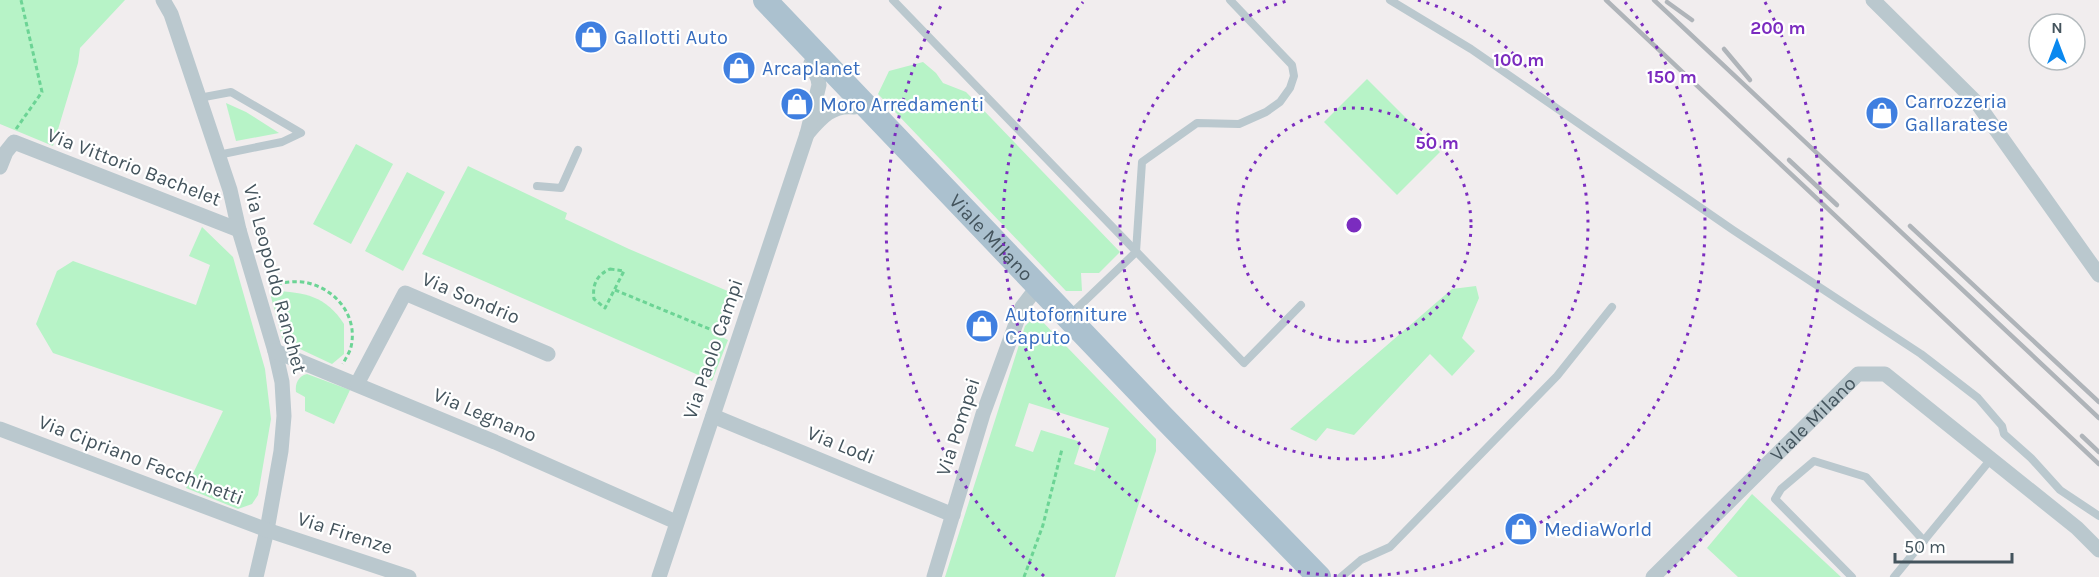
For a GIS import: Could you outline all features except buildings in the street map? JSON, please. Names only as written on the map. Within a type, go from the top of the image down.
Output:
[{"type":"main road","name":"Viale Milano","points":[[752,0],[1299,577]]},
{"type":"main road","name":"Viale Milano","points":[[765,0],[1319,577]]},
{"type":"street","name":"Via Leopoldo Ranchet","points":[[163,0],[171,14],[230,190],[282,382],[284,416],[281,451],[256,577]]},
{"type":"street","points":[[1873,0],[1977,103],[2099,275]]},
{"type":"street","name":"Via Paolo Campi","points":[[659,577],[807,134],[819,85],[811,63]]},
{"type":"street","name":"Via Paolo Campi","points":[[807,134],[831,110],[843,106],[854,107]]},
{"type":"street","points":[[0,167],[6,152],[14,142]]},
{"type":"street","name":"Via Vittorio Bachelet","points":[[14,142],[239,230]]},
{"type":"street","name":"Via Sondrio","points":[[357,384],[405,293],[548,354]]},
{"type":"street","name":"Via Pompei","points":[[934,577],[986,406],[1022,307],[1032,294]]},
{"type":"street","name":"Via Legnano","points":[[275,351],[495,442],[676,522]]},
{"type":"street","name":"Viale Milano","points":[[1653,577],[1858,374],[1885,374],[2077,528],[2099,550]]},
{"type":"street","name":"Via Lodi","points":[[713,416],[953,514]]},
{"type":"street","name":"Via Cipriano Facchinetti","points":[[0,429],[267,530]]},
{"type":"street","name":"Via Firenze","points":[[267,530],[409,577]]},
{"type":"lane","points":[[893,0],[1244,363],[1301,305]]},
{"type":"lane","points":[[1068,317],[1136,252],[1142,162],[1197,123],[1239,124],[1266,112],[1280,102],[1290,88],[1294,76],[1292,65],[1230,0]]},
{"type":"lane","points":[[1390,0],[1471,49],[1733,230],[1921,354],[1978,398],[2002,426],[2004,434],[2031,458],[2060,490],[2099,516]]},
{"type":"lane","points":[[199,98],[231,92],[301,132],[282,142],[218,155]]},
{"type":"lane","points":[[537,186],[561,188],[578,150]]},
{"type":"lane","points":[[1341,577],[1361,560],[1390,547],[1557,376],[1612,307]]},
{"type":"lane","points":[[1894,577],[1991,459]]},
{"type":"lane","points":[[1851,577],[1775,500],[1781,489],[1814,461],[1866,477],[1924,540]]},
{"type":"path","points":[[14,142],[16,126],[42,92],[21,0]]},
{"type":"path","points":[[610,268],[624,271],[615,290],[604,308],[594,299],[594,286],[598,277],[610,268]]},
{"type":"path","points":[[256,289],[283,283],[309,283],[339,299],[352,321],[351,346],[335,375]]},
{"type":"path","points":[[615,290],[738,341]]},
{"type":"path","points":[[1024,577],[1043,525],[1062,449]]},
{"type":"green space","points":[[0,0],[125,0],[80,48],[78,63],[53,146],[0,124]]},
{"type":"green space","points":[[923,62],[936,73],[943,83],[966,92],[1120,252],[1099,273],[1081,273],[1082,291],[1066,291],[878,94],[889,71]]},
{"type":"green space","points":[[1367,79],[1440,152],[1397,195],[1324,122]]},
{"type":"green space","points":[[226,103],[246,112],[279,133],[236,141]]},
{"type":"green space","points":[[356,144],[393,164],[351,244],[313,224]]},
{"type":"green space","points":[[468,166],[567,213],[565,219],[730,292],[714,333],[728,340],[712,381],[422,254]]},
{"type":"green space","points":[[407,172],[445,192],[403,271],[365,251]]},
{"type":"green space","points":[[202,227],[233,257],[265,369],[271,419],[258,495],[252,504],[238,509],[186,488],[223,411],[53,353],[36,324],[57,271],[73,261],[196,305],[210,265],[189,256]]},
{"type":"green space","points":[[1476,286],[1479,298],[1462,338],[1475,351],[1452,376],[1430,354],[1354,435],[1327,428],[1316,441],[1290,429],[1452,289]]},
{"type":"green space","points":[[273,291],[305,294],[330,307],[344,324],[344,354],[332,364],[283,341],[271,297]]},
{"type":"green space","points":[[1036,315],[1156,439],[1156,451],[1115,577],[945,577],[1025,326]],"holes":[[[1029,403],[1109,428],[1095,471],[1074,464],[1081,442],[1041,430],[1033,452],[1015,446]]]},
{"type":"green space","points":[[307,374],[350,390],[334,424],[305,411],[305,397],[296,392],[296,389],[299,378]]},
{"type":"green space","points":[[1752,494],[1841,577],[1738,577],[1707,548]]},
{"type":"railway","points":[[1606,0],[2099,464]]},
{"type":"railway","points":[[1654,0],[2099,418]]},
{"type":"railway","points":[[1667,2],[1692,20]]},
{"type":"railway","points":[[1724,49],[1750,80]]},
{"type":"railway","points":[[1789,160],[1837,205]]},
{"type":"railway","points":[[1910,226],[2099,402]]},
{"type":"railway","points":[[2082,436],[2099,452]]},
{"type":"place","name":"Gallotti Auto","points":[[591,37]]},
{"type":"place","name":"Arcaplanet","points":[[739,68]]},
{"type":"place","name":"Moro Arredamenti","points":[[797,104]]},
{"type":"place","name":"Carrozzeria Gallaratese","points":[[1882,113]]},
{"type":"place","name":"Autoforniture Caputo","points":[[982,326]]},
{"type":"place","name":"MediaWorld","points":[[1521,529]]}]
